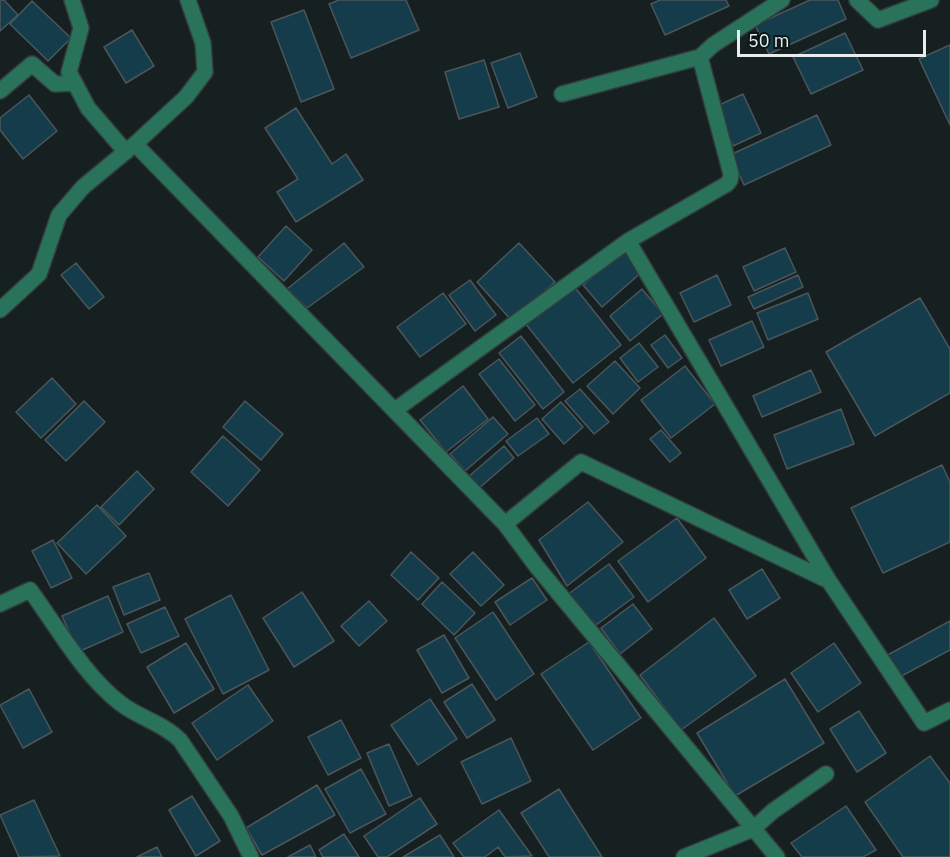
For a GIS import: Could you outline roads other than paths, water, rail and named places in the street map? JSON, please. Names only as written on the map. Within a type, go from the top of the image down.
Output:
[{"type":"street","points":[[72,0],[81,28],[69,72],[88,108],[395,410],[506,524],[537,567],[777,857]]},
{"type":"street","points":[[0,310],[39,274],[58,215],[83,187],[186,97],[205,72],[202,43],[188,0]]},
{"type":"street","points":[[562,94],[700,57],[713,45],[782,0]]},
{"type":"street","points":[[858,0],[878,20],[931,0]]},
{"type":"street","points":[[395,410],[628,241],[723,187],[730,180],[731,174],[700,57]]},
{"type":"street","points":[[0,91],[32,64],[56,84],[75,83]]},
{"type":"street","points":[[628,241],[829,581],[924,723],[950,710]]},
{"type":"street","points":[[506,524],[582,462],[829,581]]},
{"type":"street","points":[[0,604],[30,590],[88,672],[120,704],[172,732],[180,740],[231,816],[251,857]]},
{"type":"street","points":[[684,857],[753,829],[773,811],[826,774]]}]
